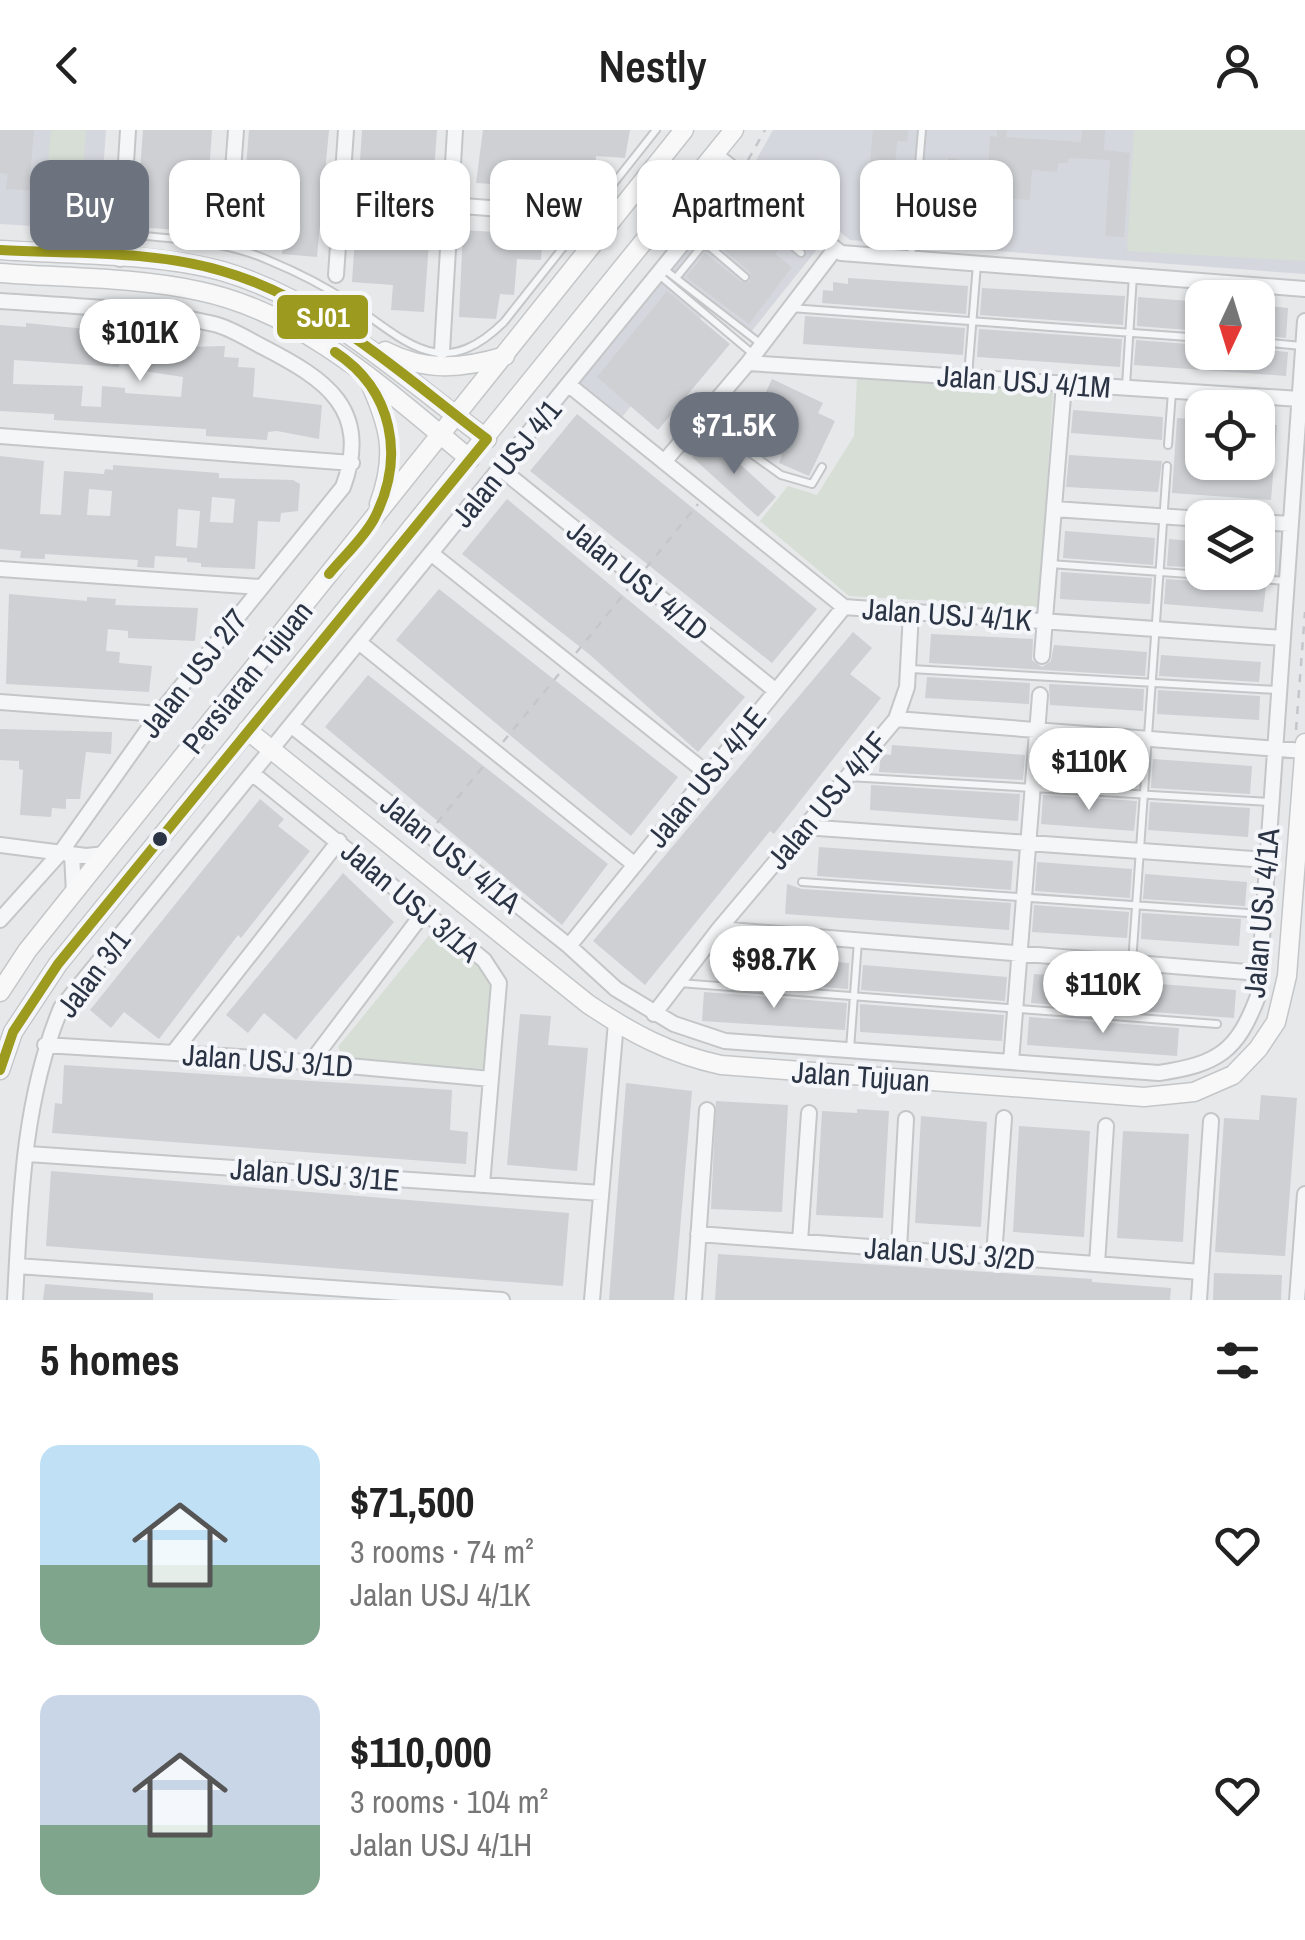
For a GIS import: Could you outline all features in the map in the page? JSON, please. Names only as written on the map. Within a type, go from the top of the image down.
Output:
[{"type":"main road","name":"Persiaran Tujuan","points":[[0,992],[684,130]]},
{"type":"main road","name":"Persiaran Tujuan","points":[[0,1070],[13,1032],[47,978],[717,156],[734,130]]},
{"type":"main road","points":[[0,250],[220,270],[278,292],[349,334],[408,362],[439,368],[472,366],[506,356]]},
{"type":"main road","points":[[0,273],[200,291],[287,322],[367,376],[470,459]]},
{"type":"main road","points":[[349,334],[487,439]]},
{"type":"main road","points":[[367,376],[382,410],[390,443],[390,474],[374,518]]},
{"type":"main road","name":"Jalan Tujuan","points":[[247,730],[616,1022],[678,1056],[721,1065],[1144,1097],[1194,1092],[1232,1075],[1276,1022],[1296,977],[1305,743]]},
{"type":"street","points":[[126,160],[128,130]]},
{"type":"street","points":[[234,160],[236,130]]},
{"type":"street","points":[[336,275],[346,130]]},
{"type":"street","points":[[453,160],[455,130]]},
{"type":"street","points":[[717,156],[722,160]]},
{"type":"street","points":[[120,258],[121,250]]},
{"type":"street","points":[[442,352],[448,250]]},
{"type":"street","name":"Jalan USJ 4/1","points":[[272,751],[682,250]]},
{"type":"street","points":[[664,462],[755,354],[834,250]]},
{"type":"street","points":[[836,250],[1305,289]]},
{"type":"street","points":[[0,300],[128,310],[219,325],[278,355],[334,391],[348,414],[352,463],[0,436]]},
{"type":"street","name":"Jalan USJ 4/1A","points":[[292,726],[569,946],[616,989],[654,1014],[725,1040],[1159,1073],[1198,1067],[1223,1054],[1244,1032],[1258,996],[1305,321]]},
{"type":"street","name":"Jalan USJ 4/1M","points":[[755,354],[968,378],[1300,399]]},
{"type":"street","points":[[1042,656],[1064,384]]},
{"type":"street","name":"Jalan USJ 4/1K","points":[[568,385],[844,607],[1283,638]]},
{"type":"street","name":"Jalan USJ 2/7","points":[[0,920],[66,853],[159,714],[343,486],[352,463]]},
{"type":"street","name":"Jalan USJ 4/1D","points":[[500,469],[776,691]]},
{"type":"street","points":[[1054,509],[1185,517]]},
{"type":"street","points":[[1275,523],[1291,524]]},
{"type":"street","points":[[432,554],[708,774]]},
{"type":"street","points":[[0,569],[262,587]]},
{"type":"street","name":"Jalan USJ 4/1E","points":[[569,946],[844,607]]},
{"type":"street","name":"Jalan USJ 4/1F","points":[[654,1014],[804,826],[896,719],[908,686],[911,612]]},
{"type":"street","points":[[360,642],[635,865]]},
{"type":"street","points":[[1011,1062],[1040,694]]},
{"type":"street","points":[[0,702],[159,714]]},
{"type":"street","points":[[896,719],[1304,752]]},
{"type":"street","name":"Jalan 3/1","points":[[14,1300],[36,1078],[60,1008],[272,751]]},
{"type":"street","name":"Jalan USJ 3/1A","points":[[253,774],[484,960],[499,983],[482,1185]]},
{"type":"street","points":[[804,826],[1267,860]]},
{"type":"street","points":[[173,1053],[340,841]]},
{"type":"street","points":[[0,845],[106,854]]},
{"type":"street","points":[[66,853],[74,894]]},
{"type":"street","points":[[311,1062],[424,912]]},
{"type":"street","points":[[720,929],[1260,974]]},
{"type":"street","points":[[592,1300],[616,1022]]},
{"type":"street","name":"Jalan USJ 3/1D","points":[[45,1045],[311,1062],[490,1079]]},
{"type":"street","points":[[694,1300],[707,1110]]},
{"type":"street","points":[[800,1241],[808,1113]]},
{"type":"street","points":[[994,1256],[1004,1118]]},
{"type":"street","points":[[899,1249],[906,1119]]},
{"type":"street","points":[[1200,1300],[1212,1121]]},
{"type":"street","points":[[1097,1264],[1106,1126]]},
{"type":"street","name":"Jalan USJ 3/1E","points":[[28,1154],[601,1193]]},
{"type":"street","points":[[1297,1300],[1302,1278],[1305,1194]]},
{"type":"street","name":"Jalan USJ 3/2D","points":[[698,1234],[1201,1272]]},
{"type":"street","points":[[16,1266],[502,1300]]},
{"type":"lane","points":[[149,237],[226,244],[266,258],[331,291],[408,346],[442,352],[482,344],[504,322],[656,130]]},
{"type":"lane","points":[[911,258],[922,130]]},
{"type":"lane","points":[[676,278],[702,246],[710,247],[745,277]]},
{"type":"lane","points":[[797,250],[801,253]]},
{"type":"lane","points":[[968,378],[977,263]]},
{"type":"lane","points":[[661,271],[676,278],[755,354]]},
{"type":"lane","points":[[661,271],[755,354]]},
{"type":"lane","points":[[1126,388],[1133,275]]},
{"type":"lane","points":[[790,308],[1185,337]]},
{"type":"lane","points":[[1275,344],[1303,346]]},
{"type":"lane","points":[[1168,445],[1172,390]]},
{"type":"lane","points":[[702,418],[781,475],[812,484],[822,467]]},
{"type":"lane","points":[[1132,963],[1167,466]]},
{"type":"lane","points":[[1050,564],[1287,581]]},
{"type":"lane","points":[[908,669],[1279,690]]},
{"type":"lane","points":[[847,776],[1272,802]]},
{"type":"lane","points":[[802,882],[1264,914]]},
{"type":"lane","points":[[850,1050],[858,940]]},
{"type":"lane","points":[[678,983],[1217,1024]]},
{"type":"path","points":[[747,160],[765,130]]},
{"type":"shaded area","points":[[0,130],[106,130],[104,160],[30,160],[30,226],[0,224]]},
{"type":"shaded area","points":[[51,130],[86,130],[84,160],[48,160]]},
{"type":"shaded area","points":[[773,130],[1305,130],[1305,274],[984,250],[1013,250],[1013,160],[860,160],[860,241],[850,240],[840,232],[840,160],[756,160]]},
{"type":"shaded area","points":[[1134,130],[1305,130],[1305,261],[1127,251]]},
{"type":"shaded area","points":[[685,250],[816,250],[751,332],[713,303],[619,421],[576,384]]},
{"type":"shaded area","points":[[857,379],[1053,392],[1039,607],[849,596],[760,521],[788,486],[817,495],[854,436]]},
{"type":"shaded area","points":[[435,928],[474,962],[490,987],[485,1069],[345,1060],[338,1047]]},
{"type":"building","points":[[0,130],[34,130],[30,190],[6,189],[8,174],[0,173]]},
{"type":"building","points":[[143,130],[212,130],[210,160],[169,160],[169,229],[149,228],[149,160],[141,160]]},
{"type":"building","points":[[249,130],[329,130],[326,160],[320,160],[317,257],[282,254],[282,250],[300,250],[300,160],[247,160]]},
{"type":"building","points":[[362,130],[437,130],[435,160],[360,160]]},
{"type":"building","points":[[483,130],[630,130],[625,158],[490,160],[490,184],[476,183]]},
{"type":"building","points":[[873,130],[908,130],[907,142],[897,141],[895,160],[870,160]]},
{"type":"building","points":[[997,130],[1007,130],[1006,137],[1081,142],[1082,130],[1105,130],[1104,150],[1130,153],[1124,237],[1105,236],[1110,160],[1069,158],[1068,163],[1058,163],[1057,172],[1032,170],[1030,200],[1013,199],[1013,160],[989,160],[990,136],[997,137]]},
{"type":"building","points":[[470,230],[490,232],[490,250],[542,250],[541,260],[517,259],[514,295],[500,294],[496,319],[459,317],[462,250],[470,250]]},
{"type":"building","points":[[354,250],[428,250],[424,312],[391,310],[393,285],[352,282]]},
{"type":"building","points":[[724,250],[778,250],[775,254],[792,267],[749,324],[686,277],[705,253],[741,282],[750,282],[750,272]]},
{"type":"building","points":[[848,278],[968,286],[966,314],[822,303],[823,290],[833,291],[833,282],[848,284]]},
{"type":"building","points":[[982,288],[1125,296],[1123,325],[980,315]]},
{"type":"building","points":[[667,291],[730,344],[658,430],[597,377]]},
{"type":"building","points":[[1138,297],[1185,301],[1185,330],[1137,326]]},
{"type":"building","points":[[1275,307],[1288,308],[1286,338],[1275,337]]},
{"type":"building","points":[[805,316],[965,328],[963,355],[803,344]]},
{"type":"building","points":[[26,323],[167,337],[167,342],[185,343],[185,347],[225,346],[224,357],[239,358],[238,367],[255,368],[253,397],[322,405],[319,439],[277,431],[268,432],[267,440],[206,436],[206,429],[54,420],[54,414],[0,411],[0,325],[26,327]],"holes":[[[120,355],[145,357],[144,371],[183,377],[181,397],[125,393],[125,388],[102,386],[101,407],[81,406],[83,386],[13,384],[14,360],[119,367]]]},
{"type":"building","points":[[979,329],[1122,339],[1120,367],[977,357]]},
{"type":"building","points":[[1136,340],[1185,344],[1185,369],[1134,365]]},
{"type":"building","points":[[1275,351],[1288,352],[1286,376],[1203,370],[1275,370]]},
{"type":"building","points":[[772,379],[823,403],[818,413],[835,421],[809,476],[779,463],[782,455],[761,445],[766,434],[754,428],[758,420],[754,418]]},
{"type":"building","points":[[1073,410],[1163,417],[1162,440],[1071,433]]},
{"type":"building","points":[[577,414],[817,609],[772,663],[530,471]]},
{"type":"building","points":[[1177,418],[1185,419],[1185,480],[1273,480],[1271,500],[1172,493]]},
{"type":"building","points":[[710,437],[776,497],[758,517],[692,457]]},
{"type":"building","points":[[1069,455],[1162,461],[1158,492],[1066,487]]},
{"type":"building","points":[[0,456],[44,461],[40,514],[61,515],[64,471],[104,474],[105,469],[113,470],[113,465],[219,473],[219,478],[293,480],[300,484],[298,511],[281,513],[280,522],[258,521],[255,569],[201,567],[201,563],[187,562],[187,558],[155,556],[154,568],[137,567],[138,560],[45,554],[45,559],[20,558],[21,551],[0,549]],"holes":[[[89,489],[112,491],[110,516],[87,515]],[[212,497],[235,499],[233,523],[210,522]],[[178,509],[200,511],[197,548],[176,546]]]},
{"type":"building","points":[[507,499],[745,697],[698,752],[589,654],[462,554]]},
{"type":"building","points":[[1065,531],[1155,538],[1153,565],[1063,558]]},
{"type":"building","points":[[1169,539],[1185,540],[1185,567],[1167,566]]},
{"type":"building","points":[[1061,572],[1152,578],[1150,604],[1060,599]]},
{"type":"building","points":[[1166,579],[1185,580],[1185,590],[1266,590],[1263,612],[1164,604]]},
{"type":"building","points":[[439,589],[678,777],[631,836],[396,640]]},
{"type":"building","points":[[9,594],[87,601],[87,597],[116,599],[115,605],[198,608],[195,641],[128,638],[128,631],[108,629],[106,651],[120,652],[119,663],[152,666],[149,692],[6,684]]},
{"type":"building","points":[[853,632],[872,648],[850,674],[881,698],[774,834],[770,831],[645,985],[593,941]]},
{"type":"building","points":[[931,634],[1033,639],[1032,660],[1042,667],[1051,661],[1054,645],[1147,652],[1145,676],[929,663]]},
{"type":"building","points":[[1161,655],[1261,662],[1259,682],[1159,676]]},
{"type":"building","points":[[368,675],[608,864],[562,925],[325,727]]},
{"type":"building","points":[[927,677],[1030,683],[1029,704],[925,698]]},
{"type":"building","points":[[1049,684],[1144,689],[1143,711],[1050,705]]},
{"type":"building","points":[[1158,690],[1260,696],[1259,720],[1157,714]]},
{"type":"building","points":[[0,729],[112,732],[111,754],[86,752],[80,799],[66,799],[66,809],[52,808],[51,817],[20,815],[23,770],[19,769],[19,761],[0,760]]},
{"type":"building","points":[[892,745],[1025,755],[1023,780],[879,772],[881,754],[891,755]]},
{"type":"building","points":[[1046,752],[1140,758],[1137,787],[1044,782]]},
{"type":"building","points":[[1153,759],[1252,766],[1250,794],[1151,788]]},
{"type":"building","points":[[871,785],[1020,794],[1018,821],[870,810]]},
{"type":"building","points":[[1043,795],[1137,801],[1134,831],[1041,824]]},
{"type":"building","points":[[260,799],[284,819],[278,826],[310,851],[241,938],[238,935],[159,1039],[124,1012],[111,1028],[90,1010]]},
{"type":"building","points":[[1150,802],[1250,808],[1248,837],[1148,830]]},
{"type":"building","points":[[819,847],[1013,861],[1011,890],[817,876]]},
{"type":"building","points":[[1037,862],[1132,869],[1130,898],[1035,891]]},
{"type":"building","points":[[343,873],[394,922],[296,1040],[264,1013],[248,1033],[226,1015]]},
{"type":"building","points":[[1145,874],[1247,882],[1245,906],[1143,899]]},
{"type":"building","points":[[787,884],[802,889],[1011,903],[1009,930],[785,914]]},
{"type":"building","points":[[1034,905],[1129,912],[1127,938],[1032,932]]},
{"type":"building","points":[[1142,913],[1241,919],[1239,946],[1141,939]]},
{"type":"building","points":[[733,954],[849,963],[848,989],[731,980]]},
{"type":"building","points":[[863,965],[1007,977],[1005,1001],[861,990]]},
{"type":"building","points":[[1034,974],[1236,990],[1234,1018],[1031,1003]]},
{"type":"building","points":[[704,992],[847,1003],[845,1030],[702,1021]]},
{"type":"building","points":[[860,1004],[1004,1015],[1002,1041],[860,1032]]},
{"type":"building","points":[[520,1014],[551,1016],[548,1045],[588,1048],[577,1171],[507,1165]]},
{"type":"building","points":[[1029,1017],[1179,1028],[1177,1056],[1027,1045]]},
{"type":"building","points":[[64,1065],[452,1090],[450,1130],[468,1132],[466,1164],[52,1133],[55,1103],[62,1104]]},
{"type":"building","points":[[626,1083],[692,1091],[674,1300],[609,1300]]},
{"type":"building","points":[[1261,1095],[1297,1098],[1285,1256],[1215,1252],[1224,1118],[1259,1120]]},
{"type":"building","points":[[716,1101],[788,1105],[782,1212],[711,1209]]},
{"type":"building","points":[[857,1109],[889,1111],[883,1218],[816,1215],[822,1111],[857,1113]]},
{"type":"building","points":[[921,1116],[987,1122],[981,1227],[915,1223]]},
{"type":"building","points":[[1019,1126],[1090,1131],[1084,1237],[1013,1232]]},
{"type":"building","points":[[1123,1131],[1189,1134],[1183,1242],[1117,1238]]},
{"type":"building","points":[[51,1171],[569,1213],[563,1286],[46,1246]]},
{"type":"building","points":[[718,1254],[1092,1279],[1171,1288],[1170,1300],[715,1300]]},
{"type":"building","points":[[1214,1273],[1282,1275],[1281,1300],[1213,1300]]},
{"type":"building","points":[[45,1284],[153,1293],[153,1300],[43,1300]]},
{"type":"transit line","name":"SJ01","points":[[0,250],[168,259],[259,284],[295,301],[362,343],[487,439],[58,964],[13,1032],[0,1070]]},
{"type":"transit line","name":"SJ01","points":[[329,574],[374,519],[390,472],[391,449],[388,426],[370,385],[335,352]]}]
